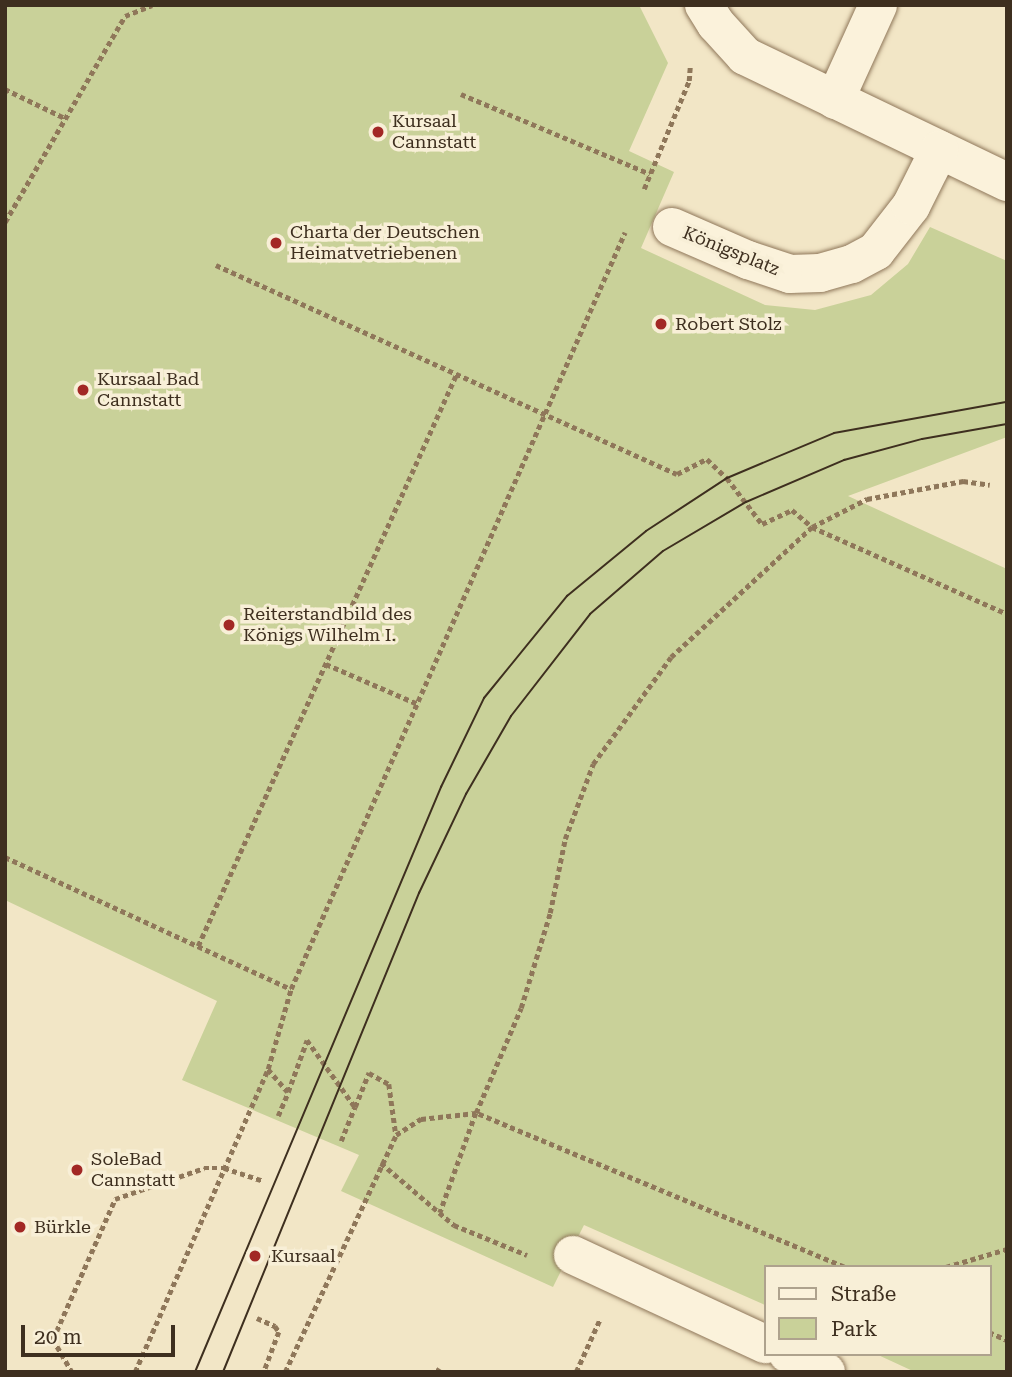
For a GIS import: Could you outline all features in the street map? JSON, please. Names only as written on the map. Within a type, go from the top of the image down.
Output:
[{"type":"street","points":[[835,100],[878,5]]},
{"type":"street","points":[[710,15],[745,56],[1007,181]]},
{"type":"street","name":"Königsplatz","points":[[673,227],[748,260],[790,274],[831,270],[876,251],[911,205],[939,150]]},
{"type":"street","points":[[573,1255],[764,1344]]},
{"type":"street","points":[[792,1356],[826,1372]]},
{"type":"path","points":[[5,222],[125,16],[152,5]]},
{"type":"path","points":[[639,200],[689,81],[692,53],[710,15]]},
{"type":"path","points":[[5,89],[65,118]]},
{"type":"path","points":[[461,94],[650,174]]},
{"type":"path","points":[[135,1372],[268,1069],[291,989],[628,225]]},
{"type":"path","points":[[216,265],[546,412],[677,474],[707,459],[727,478],[762,524],[792,510],[811,527],[1007,614]]},
{"type":"path","points":[[198,946],[457,373]]},
{"type":"path","points":[[440,1213],[476,1113],[521,1008],[550,913],[565,839],[593,764],[671,657],[811,527],[867,499],[963,481],[990,485]]},
{"type":"path","points":[[326,663],[418,704]]},
{"type":"path","points":[[5,857],[291,989]]},
{"type":"path","points":[[278,1116],[307,1040],[355,1107]]},
{"type":"path","points":[[268,1069],[288,1092]]},
{"type":"path","points":[[341,1141],[369,1073],[389,1084],[396,1135]]},
{"type":"path","points":[[285,1372],[396,1135],[421,1119],[476,1113],[839,1265]]},
{"type":"path","points":[[382,1163],[454,1225],[522,1255],[573,1255]]},
{"type":"path","points":[[53,1339],[115,1199],[204,1168],[223,1168],[262,1180]]},
{"type":"path","points":[[953,1265],[1007,1249]]},
{"type":"path","points":[[576,1372],[619,1276]]},
{"type":"path","points":[[257,1318],[275,1326],[279,1332],[264,1372]]},
{"type":"path","points":[[35,1331],[53,1339],[72,1372]]},
{"type":"path","points":[[991,1333],[1007,1340]]},
{"type":"green space","points":[[5,5],[639,5],[668,63],[629,151],[674,172],[641,248],[765,305],[815,310],[871,295],[908,264],[930,227],[1007,261],[1007,437],[848,496],[1007,569],[1007,1372],[915,1372],[880,1356],[991,1356],[991,1265],[764,1265],[764,1305],[584,1225],[553,1287],[341,1191],[359,1155],[182,1080],[217,1001],[5,900]]},
{"type":"tram line","points":[[195,1372],[441,787],[484,698],[567,596],[646,531],[727,478],[834,433],[1007,402]]},
{"type":"tram line","points":[[223,1372],[419,893],[466,794],[511,716],[590,614],[663,551],[746,502],[844,460],[922,439],[1007,424]]},
{"type":"place","name":"Kursaal Cannstatt","points":[[378,132]]},
{"type":"place","name":"Charta der Deutschen Heimatvetriebenen","points":[[276,243]]},
{"type":"place","name":"Robert Stolz","points":[[661,324]]},
{"type":"place","name":"Kursaal Bad Cannstatt","points":[[83,390]]},
{"type":"place","name":"Reiterstandbild des Königs Wilhelm I.","points":[[229,625]]},
{"type":"place","name":"SoleBad Cannstatt","points":[[77,1170]]},
{"type":"place","name":"Bürkle","points":[[20,1227]]},
{"type":"place","name":"Kursaal","points":[[255,1256]]}]
